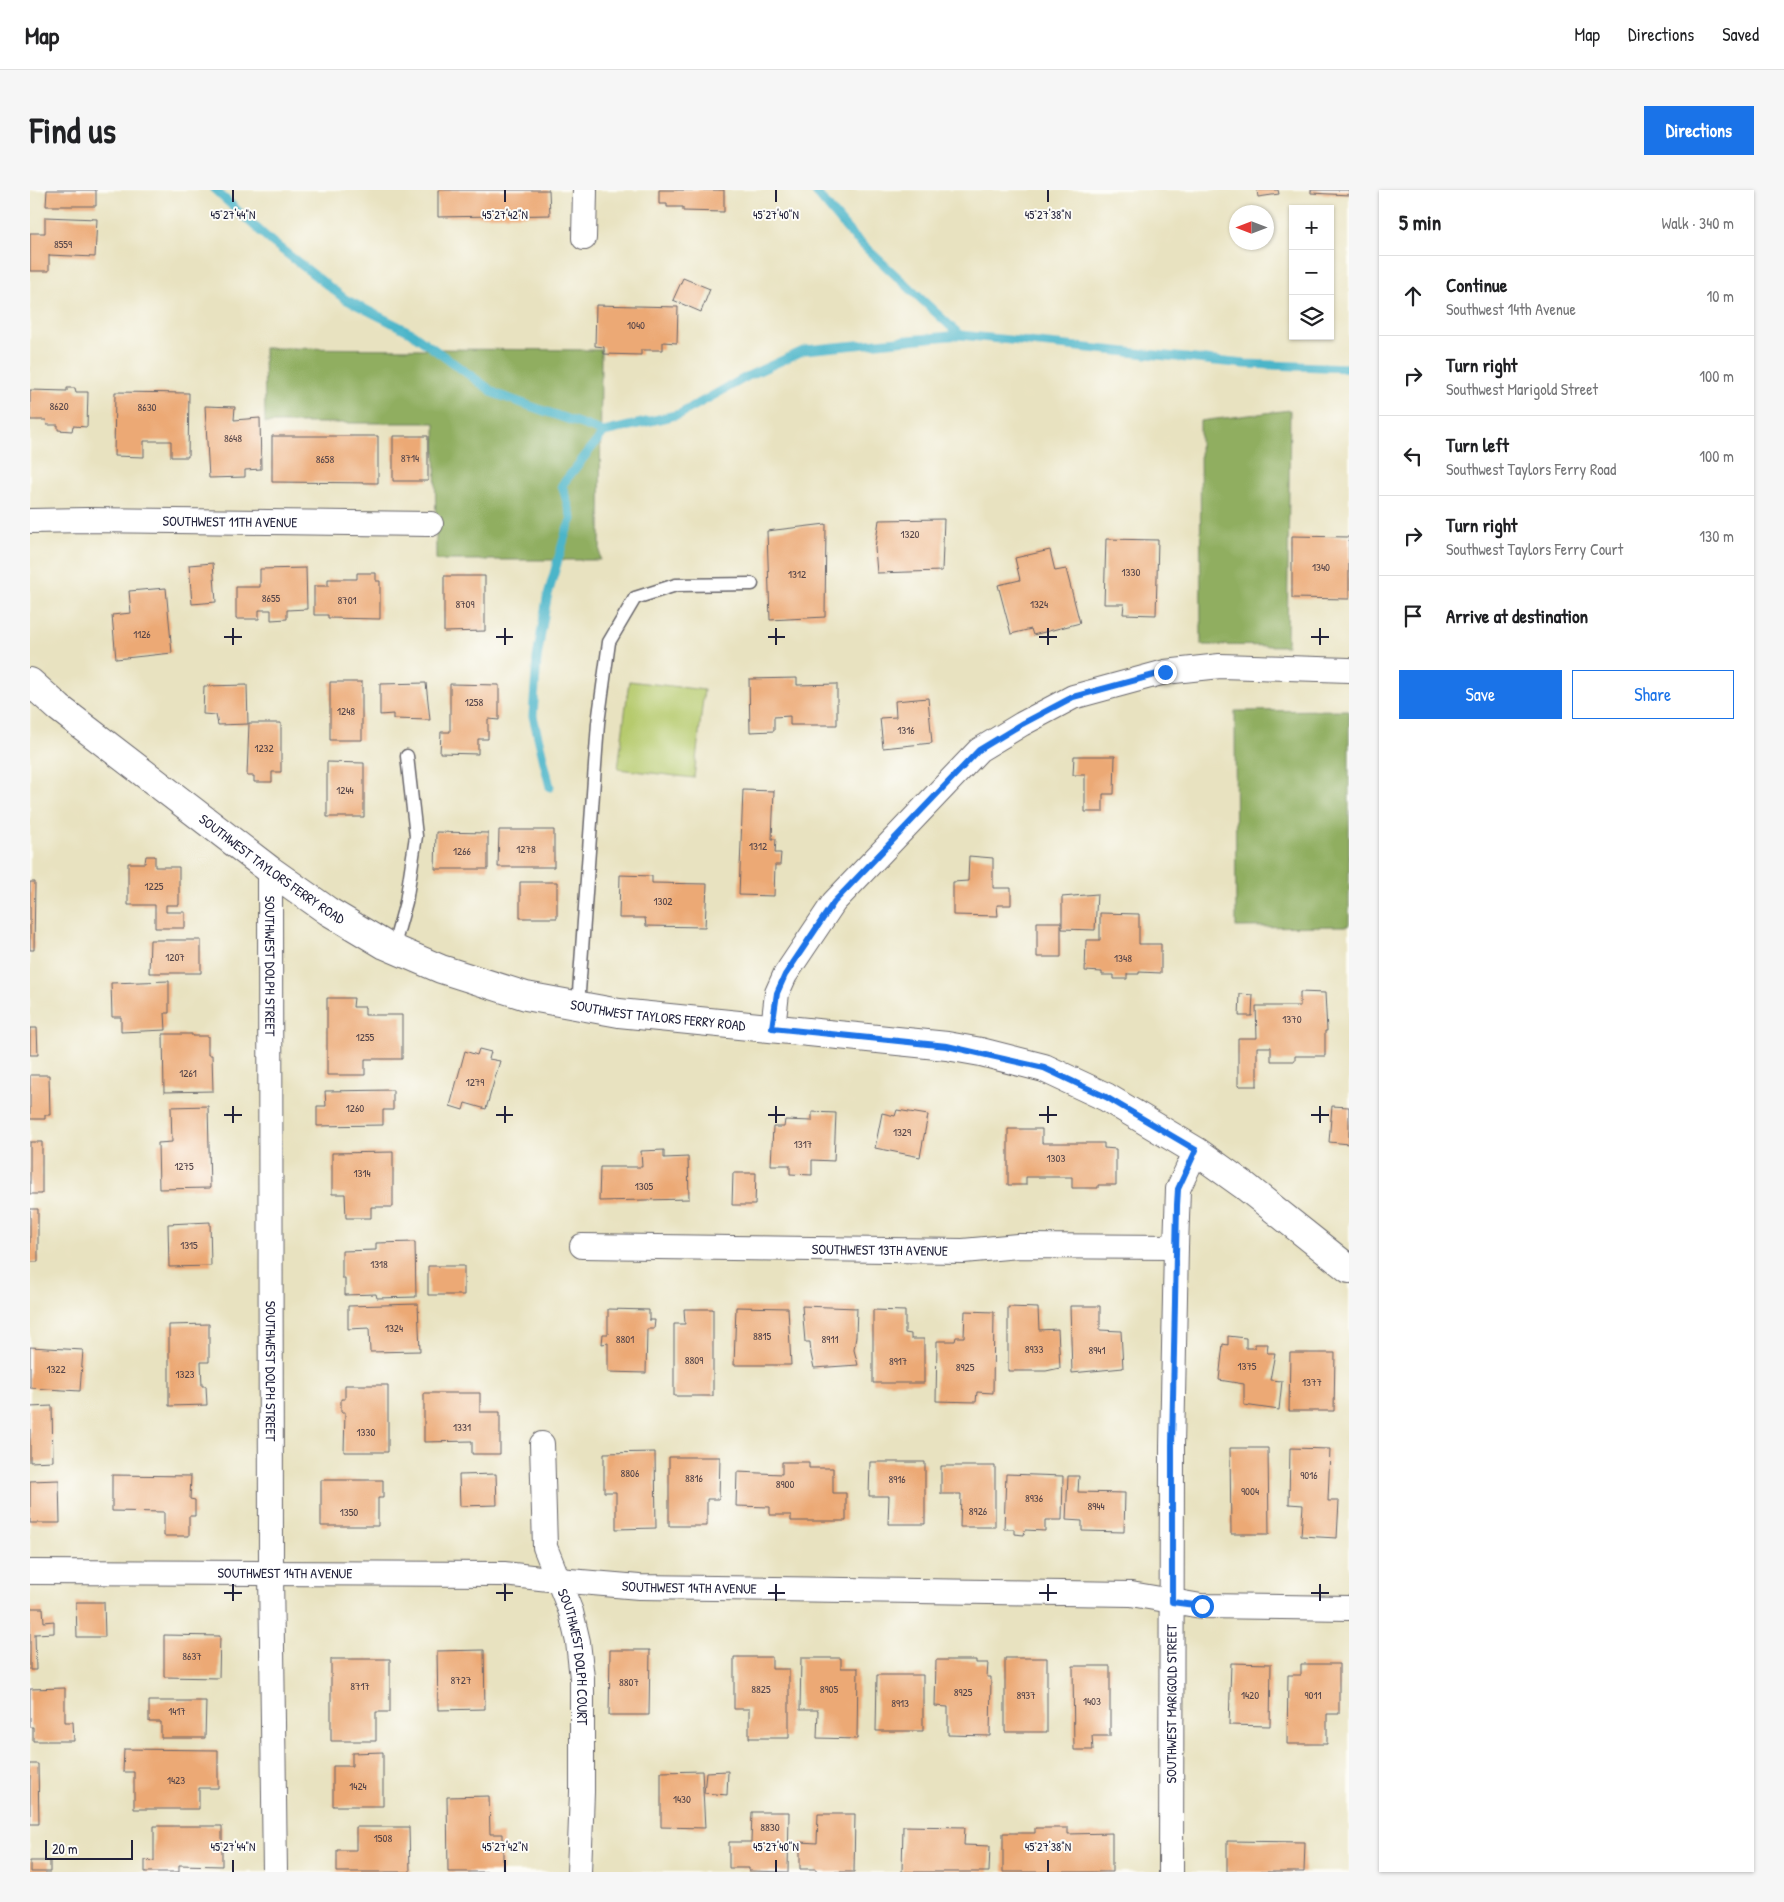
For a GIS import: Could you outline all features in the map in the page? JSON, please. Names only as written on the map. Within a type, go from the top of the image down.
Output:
[{"type":"street","points":[[584,238],[585,190]]},
{"type":"street","name":"SOUTHWEST 11TH AVENUE","points":[[30,521],[431,524]]},
{"type":"street","points":[[772,1028],[777,993],[785,975],[834,902],[979,750],[1022,724],[1073,697],[1165,672],[1220,666],[1349,670]]},
{"type":"street","name":"SOUTHWEST TAYLORS FERRY ROAD","points":[[30,682],[60,708],[270,870],[328,911],[394,949],[441,970],[526,996],[578,1006],[678,1020],[947,1046],[1044,1068],[1106,1097],[1196,1150],[1246,1186],[1349,1269]]},
{"type":"street","name":"SOUTHWEST DOLPH STREET","points":[[270,870],[271,1572],[275,1872]]},
{"type":"street","name":"SOUTHWEST MARIGOLD STREET","points":[[1171,1872],[1172,1446],[1178,1189],[1196,1150]]},
{"type":"street","name":"SOUTHWEST 13TH AVENUE","points":[[582,1246],[963,1251],[1018,1246],[1176,1247]]},
{"type":"street","name":"SOUTHWEST DOLPH COURT","points":[[542,1444],[545,1547],[571,1612],[578,1642],[582,1678],[582,1792],[579,1872]]},
{"type":"street","name":"SOUTHWEST 14TH AVENUE","points":[[30,1572],[504,1574],[638,1587],[1130,1594],[1202,1606],[1349,1608]]},
{"type":"lane","points":[[578,1006],[598,723],[609,642],[635,598],[676,585],[752,584]]},
{"type":"lane","points":[[394,949],[406,902],[416,836],[407,756]]},
{"type":"green space","points":[[264,348],[601,350],[600,560],[436,560],[435,423],[265,423]]},
{"type":"green space","points":[[1290,410],[1287,646],[1201,645],[1200,421]]},
{"type":"green space","points":[[629,681],[704,690],[694,778],[618,769]]},
{"type":"green space","points":[[1349,710],[1349,926],[1236,927],[1235,711]]},
{"type":"building","points":[[47,190],[96,190],[96,206],[46,206]]},
{"type":"building","points":[[438,190],[549,190],[550,215],[438,217]]},
{"type":"building","points":[[659,190],[724,190],[724,212],[683,211],[683,207],[667,207],[667,204],[659,204]]},
{"type":"building","points":[[1257,190],[1278,190],[1279,194],[1258,197]]},
{"type":"building","points":[[1311,190],[1349,190],[1349,195],[1311,193]]},
{"type":"building","points":[[45,217],[97,219],[95,257],[49,255],[49,271],[30,271],[30,233],[45,233]]},
{"type":"building","points":[[683,278],[710,289],[701,312],[673,300]]},
{"type":"building","points":[[596,305],[678,307],[677,343],[663,342],[663,350],[641,350],[641,355],[604,354],[604,347],[595,346]]},
{"type":"building","points":[[67,388],[75,388],[76,392],[88,392],[87,427],[73,426],[72,431],[58,430],[58,425],[47,425],[46,420],[30,420],[30,390],[67,391]]},
{"type":"building","points":[[115,392],[189,393],[188,457],[171,457],[171,441],[144,441],[144,457],[114,456]]},
{"type":"building","points":[[205,406],[235,407],[234,420],[260,418],[261,469],[245,470],[245,477],[209,478]]},
{"type":"building","points":[[272,436],[378,436],[378,483],[272,482]]},
{"type":"building","points":[[393,436],[428,436],[428,481],[393,481]]},
{"type":"building","points":[[944,519],[942,571],[877,573],[875,548],[879,520]]},
{"type":"building","points":[[826,524],[825,617],[770,620],[767,531]]},
{"type":"building","points":[[1292,536],[1349,537],[1349,599],[1292,598]]},
{"type":"building","points":[[1106,539],[1158,540],[1156,615],[1123,614],[1124,604],[1104,604]]},
{"type":"building","points":[[1050,550],[1055,571],[1066,569],[1080,623],[1033,635],[1031,629],[1011,634],[998,585],[1020,580],[1015,558]]},
{"type":"building","points":[[213,563],[216,602],[192,604],[189,565]]},
{"type":"building","points":[[306,568],[307,609],[287,610],[287,619],[271,620],[271,610],[259,610],[259,619],[236,619],[236,587],[260,587],[260,569]]},
{"type":"building","points":[[357,573],[376,573],[376,581],[380,581],[380,619],[328,618],[328,615],[314,615],[314,586],[328,586],[328,579],[357,579]]},
{"type":"building","points":[[444,576],[485,576],[485,631],[444,632]]},
{"type":"building","points":[[166,588],[172,653],[116,659],[112,615],[131,613],[129,591]]},
{"type":"building","points":[[797,678],[797,685],[837,684],[837,725],[790,725],[790,716],[774,717],[774,731],[750,732],[749,679]]},
{"type":"building","points":[[330,682],[362,682],[362,740],[330,740]]},
{"type":"building","points":[[426,683],[430,720],[393,719],[393,714],[380,715],[380,684]]},
{"type":"building","points":[[450,684],[499,685],[499,720],[488,719],[488,739],[478,739],[478,754],[440,753],[441,732],[450,732]]},
{"type":"building","points":[[247,685],[248,724],[218,725],[216,715],[203,714],[204,686]]},
{"type":"building","points":[[928,698],[932,743],[883,748],[880,718],[896,717],[895,701]]},
{"type":"building","points":[[249,723],[281,723],[281,772],[272,772],[272,782],[254,782],[254,776],[247,776]]},
{"type":"building","points":[[1074,756],[1115,756],[1114,794],[1103,794],[1103,812],[1085,812],[1085,775],[1073,775]]},
{"type":"building","points":[[327,762],[364,763],[364,817],[327,817]]},
{"type":"building","points":[[743,790],[774,791],[772,839],[776,839],[775,853],[781,853],[780,865],[775,865],[774,896],[739,895]]},
{"type":"building","points":[[499,830],[554,830],[554,867],[498,867]]},
{"type":"building","points":[[436,832],[488,833],[488,869],[435,869]]},
{"type":"building","points":[[146,856],[155,856],[155,867],[179,867],[179,905],[166,905],[166,912],[185,912],[185,928],[155,928],[155,905],[128,905],[128,863],[145,863]]},
{"type":"building","points":[[969,856],[993,858],[993,888],[1011,888],[1011,905],[997,905],[998,916],[953,915],[953,882],[968,881]]},
{"type":"building","points":[[620,875],[652,876],[652,883],[707,884],[705,927],[646,926],[645,918],[619,918]]},
{"type":"building","points":[[30,882],[35,882],[34,950],[30,950]]},
{"type":"building","points":[[520,882],[557,882],[557,918],[520,918]]},
{"type":"building","points":[[1097,894],[1095,930],[1062,929],[1062,897]]},
{"type":"building","points":[[1100,913],[1139,914],[1139,944],[1161,944],[1161,973],[1139,972],[1139,974],[1127,974],[1127,979],[1114,979],[1114,975],[1102,975],[1102,972],[1085,971],[1086,940],[1100,940]]},
{"type":"building","points":[[1037,922],[1061,922],[1061,957],[1037,957]]},
{"type":"building","points":[[150,940],[201,940],[201,973],[149,973]]},
{"type":"building","points":[[169,981],[169,1013],[165,1013],[166,1030],[121,1032],[121,1017],[112,1017],[111,983]]},
{"type":"building","points":[[1300,992],[1325,993],[1327,1031],[1325,1031],[1325,1056],[1295,1056],[1295,1061],[1271,1061],[1271,1047],[1257,1047],[1257,1086],[1238,1086],[1238,1038],[1257,1038],[1256,1006],[1300,1006]]},
{"type":"building","points":[[1240,994],[1253,995],[1252,1016],[1239,1016]]},
{"type":"building","points":[[327,998],[354,998],[353,1007],[365,1007],[365,1015],[402,1015],[402,1059],[365,1059],[365,1075],[327,1075]]},
{"type":"building","points":[[30,1028],[37,1028],[38,1055],[30,1055]]},
{"type":"building","points":[[163,1034],[208,1036],[208,1055],[212,1055],[213,1091],[164,1092]]},
{"type":"building","points":[[479,1049],[491,1052],[489,1059],[500,1061],[486,1109],[465,1103],[463,1110],[450,1106],[465,1051],[477,1055]]},
{"type":"building","points":[[30,1075],[49,1075],[50,1115],[45,1115],[45,1119],[30,1119]]},
{"type":"building","points":[[393,1090],[393,1110],[383,1110],[383,1125],[317,1126],[317,1106],[326,1106],[325,1091]]},
{"type":"building","points":[[208,1106],[210,1188],[159,1189],[158,1143],[172,1142],[171,1107]]},
{"type":"building","points":[[1332,1106],[1349,1107],[1349,1144],[1329,1142]]},
{"type":"building","points":[[897,1110],[928,1115],[920,1157],[875,1148],[882,1113],[895,1116]]},
{"type":"building","points":[[812,1112],[836,1113],[834,1161],[812,1160],[812,1175],[790,1174],[790,1165],[771,1165],[773,1127],[784,1127],[785,1120],[812,1121]]},
{"type":"building","points":[[1008,1129],[1042,1129],[1042,1143],[1104,1143],[1104,1148],[1116,1149],[1116,1185],[1098,1185],[1098,1188],[1072,1188],[1072,1177],[1026,1177],[1026,1185],[1008,1185]]},
{"type":"building","points":[[30,1142],[42,1142],[42,1194],[30,1194]]},
{"type":"building","points":[[664,1150],[664,1158],[688,1157],[689,1199],[599,1201],[600,1167],[642,1167],[641,1151]]},
{"type":"building","points":[[393,1152],[393,1207],[371,1207],[371,1218],[346,1218],[345,1194],[332,1194],[332,1153]]},
{"type":"building","points":[[733,1173],[756,1173],[755,1205],[732,1205]]},
{"type":"building","points":[[30,1209],[38,1209],[38,1262],[30,1262]]},
{"type":"building","points":[[210,1222],[211,1266],[169,1267],[168,1224]]},
{"type":"building","points":[[415,1242],[416,1297],[377,1298],[376,1294],[345,1295],[345,1278],[342,1278],[342,1251],[376,1250],[376,1243]]},
{"type":"building","points":[[428,1266],[464,1266],[464,1295],[428,1295]]},
{"type":"building","points":[[418,1304],[420,1351],[370,1352],[369,1328],[348,1329],[348,1306]]},
{"type":"building","points":[[802,1306],[857,1308],[854,1350],[858,1365],[814,1368],[810,1342],[805,1342]]},
{"type":"building","points":[[1070,1306],[1100,1306],[1100,1330],[1121,1331],[1123,1368],[1072,1373]]},
{"type":"building","points":[[736,1307],[788,1308],[791,1365],[734,1365]]},
{"type":"building","points":[[1008,1307],[1038,1308],[1039,1330],[1058,1329],[1060,1368],[1046,1371],[1008,1371]]},
{"type":"building","points":[[608,1309],[649,1310],[649,1320],[655,1320],[654,1329],[647,1329],[646,1373],[608,1372],[608,1343],[602,1344],[603,1334],[608,1334]]},
{"type":"building","points":[[684,1309],[713,1309],[713,1396],[674,1396],[674,1324],[685,1324]]},
{"type":"building","points":[[873,1310],[905,1311],[905,1333],[911,1334],[911,1339],[924,1339],[924,1383],[873,1383]]},
{"type":"building","points":[[965,1311],[994,1312],[993,1393],[977,1392],[976,1402],[936,1401],[937,1341],[955,1341],[956,1337],[964,1337]]},
{"type":"building","points":[[209,1324],[209,1362],[201,1362],[202,1386],[206,1386],[207,1405],[169,1406],[169,1325]]},
{"type":"building","points":[[1228,1336],[1246,1338],[1246,1348],[1255,1348],[1255,1344],[1268,1344],[1267,1353],[1275,1353],[1270,1380],[1282,1381],[1279,1410],[1244,1405],[1244,1384],[1219,1380],[1223,1344],[1228,1345]]},
{"type":"building","points":[[30,1347],[83,1350],[80,1391],[30,1388]]},
{"type":"building","points":[[1290,1353],[1335,1353],[1334,1411],[1289,1411]]},
{"type":"building","points":[[345,1385],[388,1385],[388,1452],[344,1452],[345,1412],[341,1412],[341,1399],[345,1399]]},
{"type":"building","points":[[424,1393],[480,1393],[480,1412],[500,1412],[500,1454],[472,1454],[472,1441],[424,1442]]},
{"type":"building","points":[[52,1406],[53,1461],[30,1462],[30,1407]]},
{"type":"building","points":[[1230,1448],[1268,1448],[1269,1534],[1231,1534]]},
{"type":"building","points":[[1290,1448],[1330,1449],[1328,1501],[1339,1501],[1337,1538],[1301,1536],[1303,1505],[1289,1504]]},
{"type":"building","points":[[655,1452],[656,1528],[616,1529],[616,1492],[604,1492],[604,1453]]},
{"type":"building","points":[[669,1457],[720,1457],[719,1499],[707,1499],[707,1526],[669,1526]]},
{"type":"building","points":[[782,1462],[809,1462],[809,1468],[833,1468],[833,1493],[846,1493],[846,1521],[791,1521],[791,1515],[770,1515],[770,1507],[736,1506],[737,1472],[782,1474]]},
{"type":"building","points":[[870,1462],[925,1462],[925,1524],[888,1524],[889,1496],[869,1496]]},
{"type":"building","points":[[941,1466],[995,1466],[995,1527],[960,1527],[961,1494],[941,1494]]},
{"type":"building","points":[[496,1474],[497,1505],[460,1506],[459,1475]]},
{"type":"building","points":[[1006,1474],[1063,1476],[1062,1520],[1045,1520],[1045,1531],[1025,1530],[1024,1535],[1014,1534],[1014,1529],[1004,1529]]},
{"type":"building","points":[[112,1475],[191,1476],[190,1499],[195,1500],[195,1516],[189,1516],[189,1536],[164,1536],[164,1512],[112,1511]]},
{"type":"building","points":[[1068,1476],[1079,1476],[1078,1492],[1125,1493],[1124,1532],[1082,1531],[1082,1521],[1066,1520]]},
{"type":"building","points":[[59,1480],[60,1523],[30,1523],[30,1481]]},
{"type":"building","points":[[321,1480],[383,1480],[383,1498],[378,1498],[378,1526],[321,1526]]},
{"type":"building","points":[[76,1602],[104,1602],[105,1637],[77,1637]]},
{"type":"building","points":[[30,1608],[43,1608],[44,1622],[54,1621],[54,1633],[35,1634],[36,1670],[30,1670]]},
{"type":"building","points":[[164,1635],[220,1636],[219,1678],[164,1677]]},
{"type":"building","points":[[484,1650],[485,1709],[438,1710],[437,1651]]},
{"type":"building","points":[[610,1650],[650,1650],[649,1715],[609,1715]]},
{"type":"building","points":[[734,1657],[772,1657],[772,1669],[789,1669],[789,1738],[749,1738],[749,1709],[734,1709]]},
{"type":"building","points":[[801,1658],[841,1658],[841,1668],[858,1668],[857,1739],[817,1738],[818,1710],[800,1710]]},
{"type":"building","points":[[1005,1658],[1047,1658],[1047,1732],[1005,1732]]},
{"type":"building","points":[[331,1659],[390,1659],[390,1712],[376,1712],[376,1741],[331,1741]]},
{"type":"building","points":[[936,1660],[976,1660],[976,1663],[988,1663],[987,1677],[991,1677],[990,1736],[948,1735],[948,1707],[935,1706]]},
{"type":"building","points":[[1231,1663],[1271,1664],[1270,1726],[1229,1725]]},
{"type":"building","points":[[1301,1664],[1339,1664],[1339,1714],[1327,1714],[1327,1744],[1287,1744],[1288,1675],[1301,1675]]},
{"type":"building","points":[[1073,1666],[1110,1666],[1110,1736],[1092,1736],[1093,1750],[1074,1750]]},
{"type":"building","points":[[877,1675],[923,1675],[923,1731],[876,1731]]},
{"type":"building","points":[[65,1688],[65,1722],[73,1722],[74,1741],[33,1741],[33,1727],[30,1727],[30,1689]]},
{"type":"building","points":[[149,1701],[206,1701],[205,1738],[161,1738],[161,1722],[149,1722]]},
{"type":"building","points":[[124,1749],[218,1750],[218,1788],[199,1788],[199,1809],[134,1809],[134,1772],[123,1772]]},
{"type":"building","points":[[383,1752],[383,1806],[333,1806],[333,1766],[352,1766],[352,1753]]},
{"type":"building","points":[[30,1764],[38,1764],[39,1824],[30,1824]]},
{"type":"building","points":[[702,1771],[705,1828],[661,1827],[661,1772]]},
{"type":"building","points":[[728,1771],[727,1795],[704,1793],[706,1772]]},
{"type":"building","points":[[489,1796],[490,1834],[503,1834],[503,1872],[448,1872],[447,1797]]},
{"type":"building","points":[[752,1812],[789,1812],[788,1872],[749,1871],[749,1868],[729,1868],[729,1842],[751,1842]]},
{"type":"building","points":[[818,1814],[855,1814],[854,1872],[816,1872],[816,1869],[800,1869],[800,1842],[817,1843]]},
{"type":"building","points":[[154,1826],[222,1826],[222,1866],[179,1865],[179,1872],[145,1872],[145,1860],[154,1861]]},
{"type":"building","points":[[903,1826],[965,1827],[964,1845],[990,1846],[989,1872],[902,1872]]},
{"type":"building","points":[[356,1827],[409,1827],[410,1872],[337,1872],[337,1850],[356,1850]]},
{"type":"building","points":[[1035,1828],[1068,1828],[1068,1834],[1112,1833],[1112,1872],[1003,1872],[1003,1833],[1035,1833]]},
{"type":"building","points":[[1227,1841],[1305,1842],[1304,1872],[1227,1872]]},
{"type":"building","points":[[30,1861],[50,1861],[50,1872],[30,1872]]},
{"type":"waterway","points":[[215,190],[272,242],[345,299],[410,332],[496,394],[604,432],[680,414],[748,376],[805,350],[960,335],[1245,364],[1349,368]]},
{"type":"waterway","points":[[814,190],[852,235],[960,335]]},
{"type":"waterway","points":[[550,787],[533,716],[537,658],[547,598],[566,532],[572,519],[562,485],[604,432]]},
{"type":"route","points":[[1165,672],[1073,697],[1022,724],[979,750],[834,902],[785,975],[777,993],[772,1028],[947,1046],[981,1052],[1044,1068],[1106,1097],[1196,1150],[1178,1189],[1177,1205],[1172,1446],[1172,1602],[1202,1606]]}]
